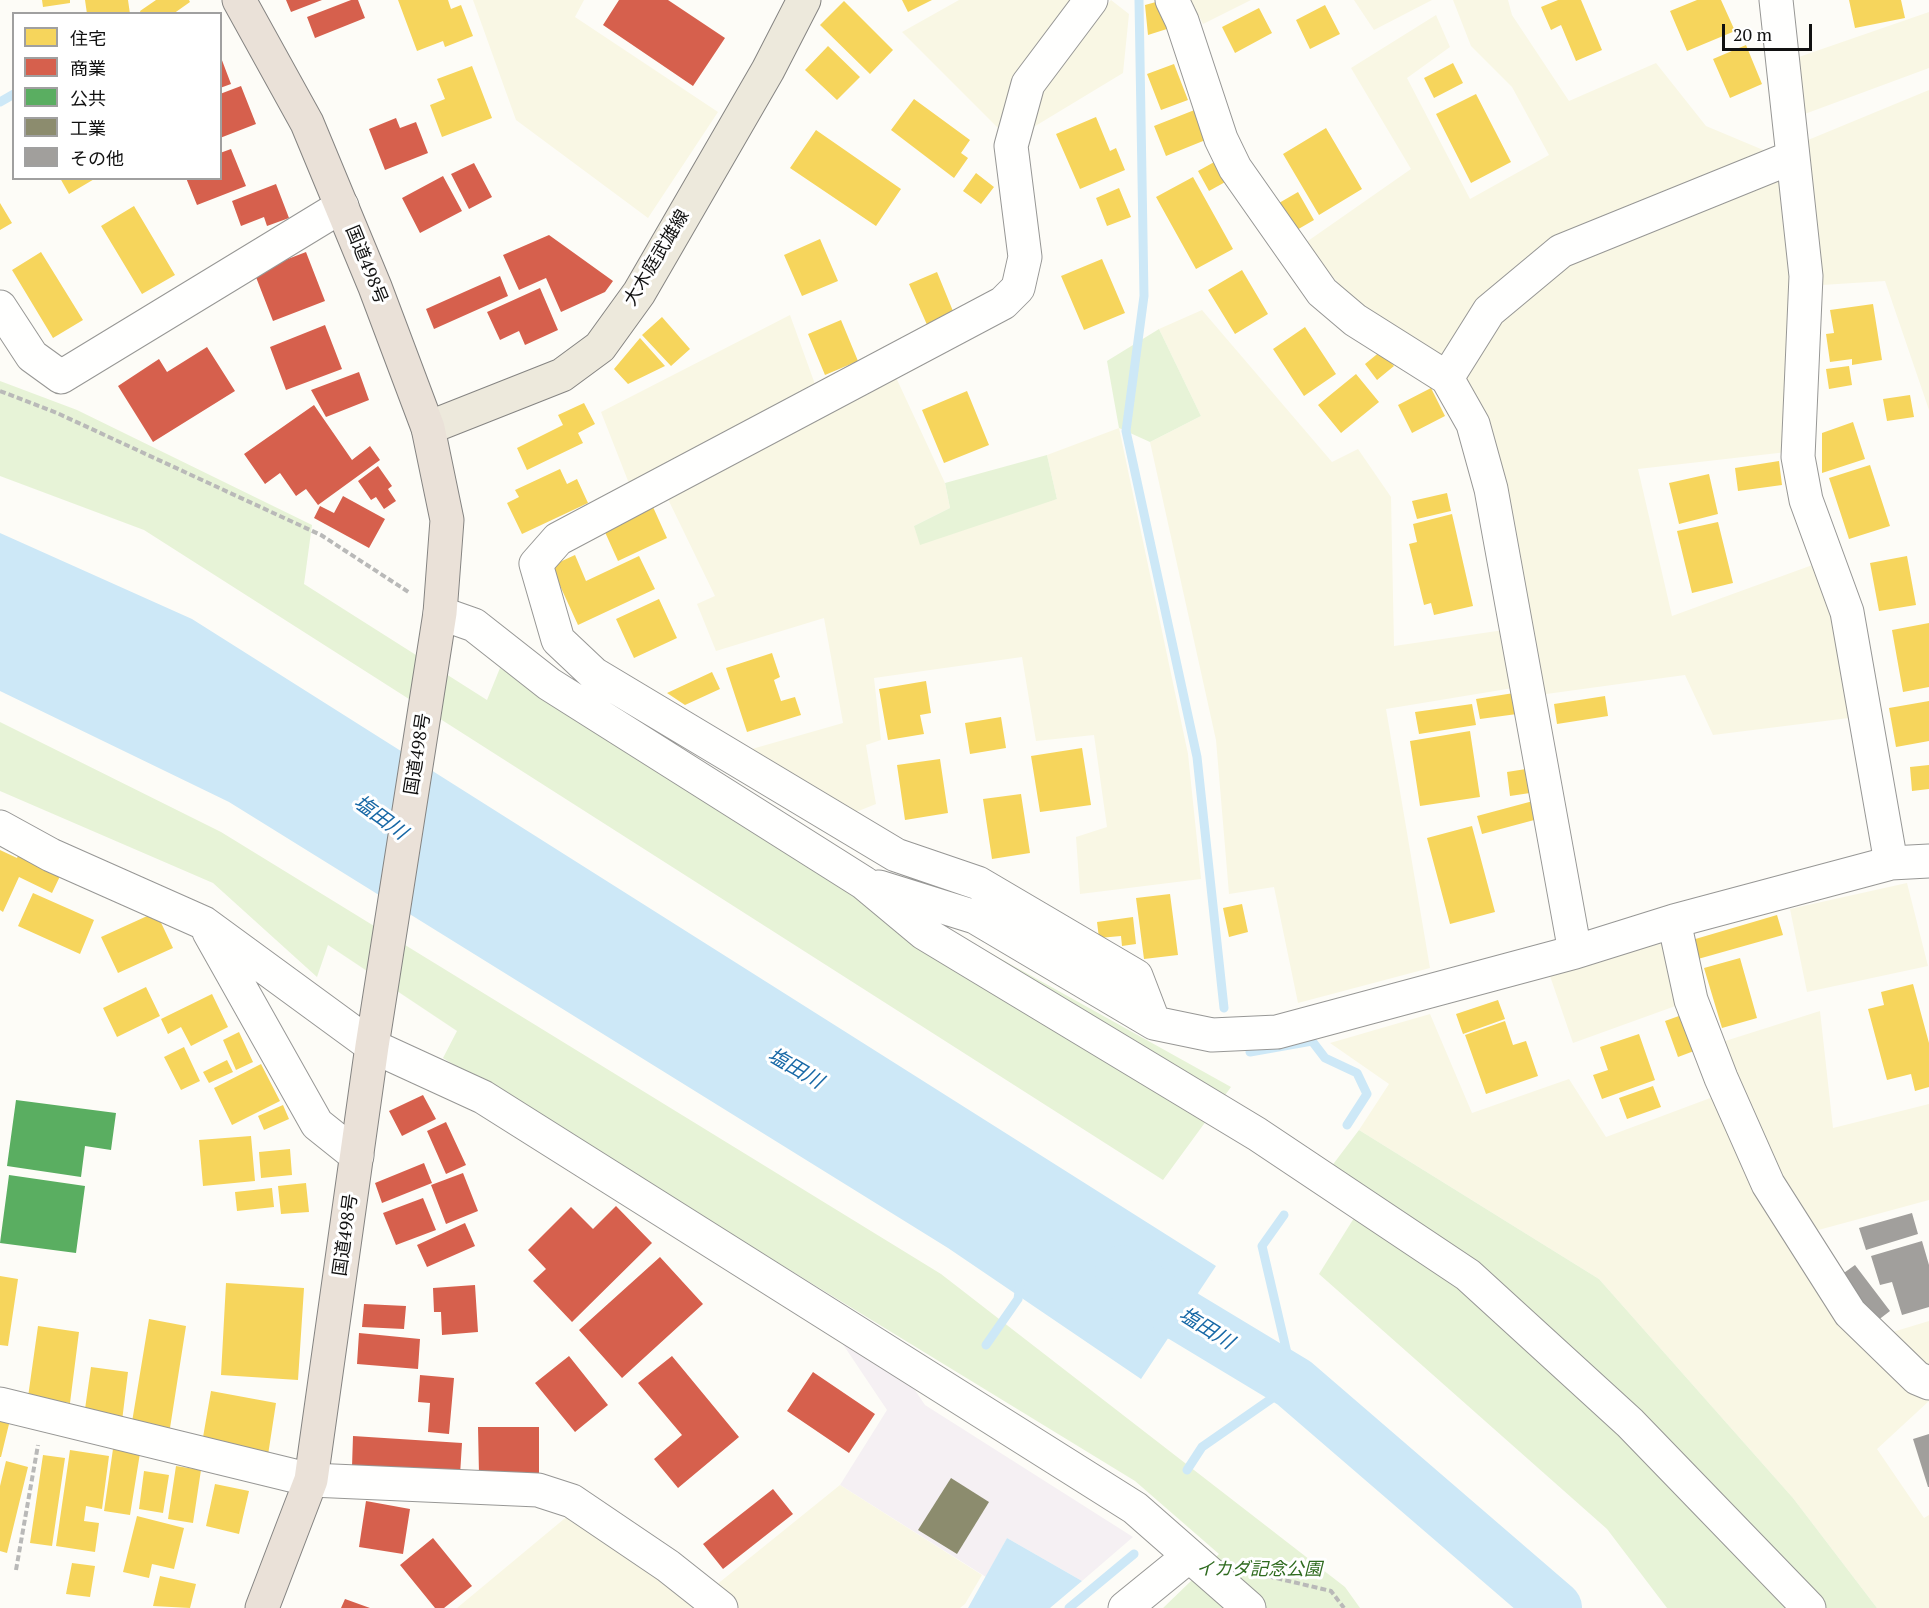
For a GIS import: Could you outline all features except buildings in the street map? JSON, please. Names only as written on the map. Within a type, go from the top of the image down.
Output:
[{"type":"highway","name":"国道498号","points":[[239,0],[307,123],[375,286],[428,428],[447,520],[440,613],[372,1046],[311,1480],[262,1608]]},
{"type":"main road","name":"大木庭武雄線","points":[[428,428],[562,375],[600,347],[639,292],[768,70],[804,0]]},
{"type":"street","points":[[1091,0],[1028,84],[1011,146],[1025,257],[1018,288],[1003,303],[558,539],[536,564],[558,640],[594,674],[896,855],[978,883],[1136,976],[1155,1023]]},
{"type":"street","points":[[1172,0],[1182,21],[1221,140],[1235,168],[1322,292],[1355,320],[1447,378],[1473,424],[1491,489],[1575,952]]},
{"type":"street","points":[[1776,0],[1806,276],[1798,457],[1806,500],[1847,612],[1891,863]]},
{"type":"street","points":[[1447,378],[1489,311],[1562,251],[1793,157]]},
{"type":"street","points":[[0,307],[32,356],[61,377],[342,206]]},
{"type":"street","points":[[440,613],[474,625],[549,684],[864,883],[924,933],[1257,1134],[1468,1275],[1630,1424],[1809,1608]]},
{"type":"street","points":[[0,827],[51,855],[204,923],[372,1046],[493,1103],[1135,1508],[1249,1608]]},
{"type":"street","points":[[864,883],[975,917],[1155,1023],[1212,1035],[1277,1032],[1575,952],[1674,921],[1891,863],[1929,861]]},
{"type":"street","points":[[1674,921],[1691,1000],[1720,1078],[1768,1184],[1850,1313],[1917,1378],[1929,1383]]},
{"type":"street","points":[[204,923],[318,1124],[357,1156]]},
{"type":"street","points":[[0,1404],[311,1480],[538,1490],[572,1501],[668,1566],[720,1608]]},
{"type":"street","points":[[1125,1608],[1189,1556]]},
{"type":"path","points":[[0,391],[57,413],[321,535],[440,613]]},
{"type":"path","points":[[16,1570],[43,1415]]},
{"type":"path","points":[[1254,1572],[1331,1591],[1344,1608]]},
{"type":"shaded area","points":[[473,0],[584,0],[575,17],[718,112],[648,218],[516,120]]},
{"type":"shaded area","points":[[959,0],[1073,0],[1000,130],[902,32]]},
{"type":"shaded area","points":[[1111,0],[1129,14],[1123,73],[1032,128],[1046,75]]},
{"type":"shaded area","points":[[1190,0],[1251,0],[1203,24]]},
{"type":"shaded area","points":[[1354,0],[1432,0],[1374,30]]},
{"type":"shaded area","points":[[1453,0],[1508,0],[1512,15],[1569,101],[1656,63],[1706,126],[1768,152],[1553,243],[1442,364],[1360,310],[1305,243],[1411,169],[1351,68],[1436,15],[1450,47],[1407,78],[1470,199],[1549,155],[1512,87],[1471,46]]},
{"type":"shaded area","points":[[1929,12],[1929,68],[1802,115],[1796,58]]},
{"type":"shaded area","points":[[1929,90],[1929,410],[1885,281],[1822,285],[1808,140]]},
{"type":"shaded area","points":[[1783,172],[1795,283],[1787,452],[1638,469],[1672,616],[1818,563],[1837,621],[1849,718],[1713,735],[1685,675],[1539,695],[1456,377],[1498,313],[1571,254]]},
{"type":"shaded area","points":[[1202,310],[1332,462],[1358,449],[1391,497],[1394,646],[1504,630],[1513,688],[1386,709],[1430,968],[1298,1003],[1274,887],[1229,894],[1216,740],[1150,442],[1201,416],[1159,329]]},
{"type":"shaded area","points":[[790,315],[816,387],[630,486],[601,412]]},
{"type":"shaded area","points":[[893,371],[945,483],[950,508],[914,526],[1057,499],[1047,455],[1119,428],[1188,754],[1201,879],[1080,894],[1076,837],[1107,827],[1094,735],[1036,741],[1022,657],[874,678],[881,740],[866,745],[876,804],[856,812],[745,751],[843,723],[824,618],[716,651],[697,604],[715,596],[665,493]]},
{"type":"shaded area","points":[[1907,883],[1928,966],[1807,992],[1790,909]]},
{"type":"shaded area","points":[[1665,942],[1681,1004],[1573,1043],[1550,976]]},
{"type":"shaded area","points":[[1820,1011],[1833,1128],[1929,1104],[1929,1200],[1811,1232],[1764,1156],[1722,1042]]},
{"type":"shaded area","points":[[1430,1014],[1472,1113],[1569,1079],[1606,1137],[1721,1094],[1764,1199],[1929,1390],[1929,1401],[1877,1449],[1924,1518],[1929,1515],[1929,1608],[1877,1608],[1793,1498],[1599,1279],[1359,1130],[1389,1084],[1330,1043]]},
{"type":"shaded area","points":[[1929,1321],[1929,1374],[1886,1334]]},
{"type":"shaded area","points":[[832,1328],[906,1377],[925,1405],[1133,1537],[1082,1581],[1007,1538],[986,1577],[840,1485],[887,1410]]},
{"type":"shaded area","points":[[840,1485],[982,1575],[965,1604],[960,1608],[734,1608],[710,1590]]},
{"type":"shaded area","points":[[570,1514],[701,1608],[457,1608]]},
{"type":"green space","points":[[1159,329],[1201,416],[1150,442],[1119,428],[1107,361]]},
{"type":"green space","points":[[0,381],[77,410],[312,525],[304,584],[487,700],[500,668],[889,916],[940,925],[1231,1087],[1163,1180],[144,530],[0,476]]},
{"type":"green space","points":[[1047,455],[1057,499],[920,545],[914,526],[950,508],[945,483]]},
{"type":"green space","name":"イカダ記念公園","points":[[0,722],[221,832],[941,1274],[1345,1587],[1360,1608],[1163,1608],[1219,1554],[1135,1481],[443,1058],[457,1031],[328,945],[317,977],[213,883],[0,791]]},
{"type":"green space","points":[[1359,1130],[1599,1279],[1793,1498],[1877,1608],[1667,1608],[1607,1529],[1319,1274],[1369,1194],[1328,1171]]},
{"type":"water","points":[[0,533],[192,619],[1216,1266],[1141,1379],[948,1248],[229,802],[0,691]]},
{"type":"water","points":[[1007,1538],[1082,1581],[1050,1608],[968,1608]]},
{"type":"waterway","points":[[1139,0],[1144,296],[1126,431],[1197,757],[1224,1008]]},
{"type":"waterway","points":[[0,102],[12,95]]},
{"type":"waterway","points":[[1250,1052],[1312,1041],[1325,1058],[1357,1073],[1367,1094],[1347,1125]]},
{"type":"waterway","points":[[1187,1470],[1202,1447],[1294,1383],[1262,1246],[1284,1215]]},
{"type":"waterway","name":"塩田川","points":[[1122,1272],[1183,1316],[1294,1383],[1555,1608]]},
{"type":"waterway","points":[[986,1345],[1018,1299],[1020,1285]]},
{"type":"waterway","points":[[1069,1608],[1134,1554]]}]
